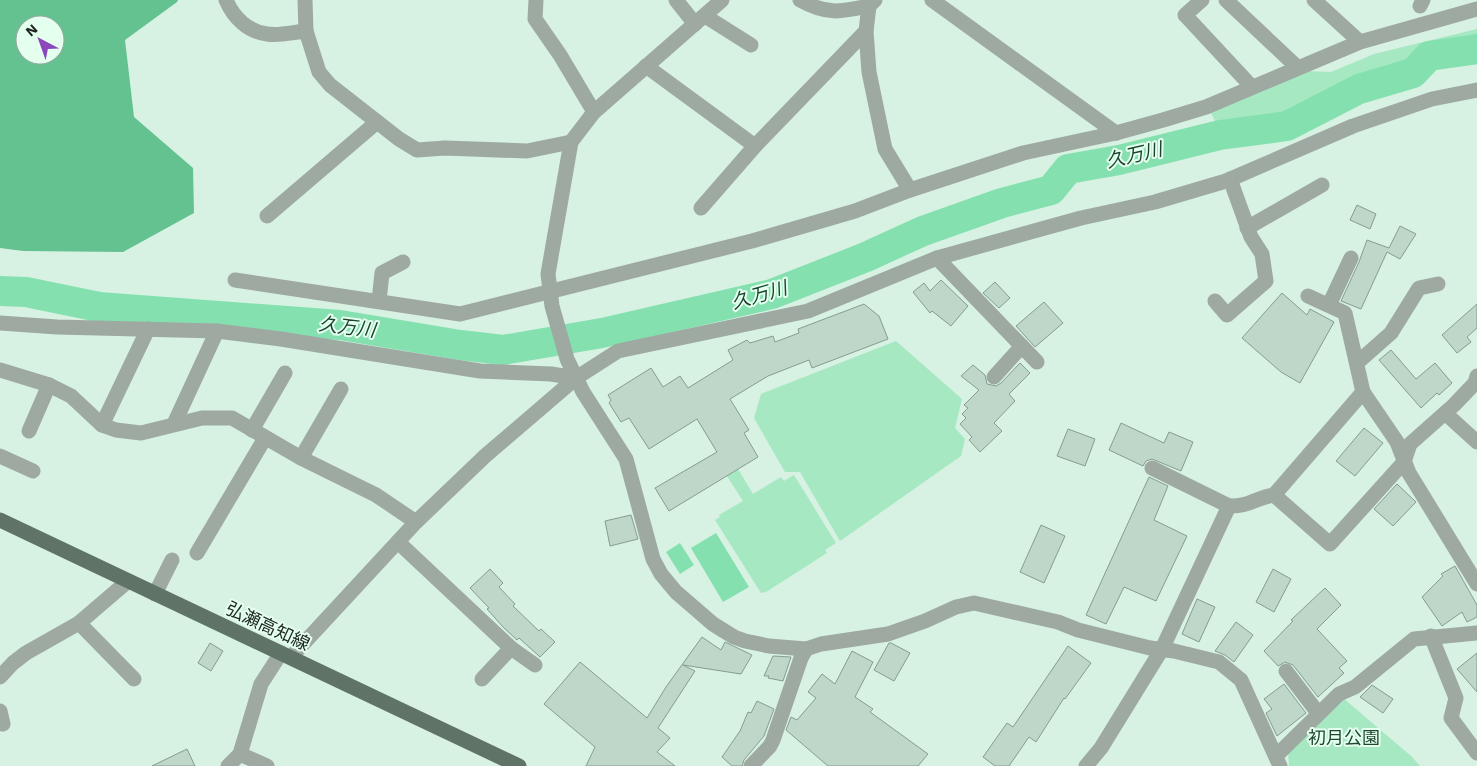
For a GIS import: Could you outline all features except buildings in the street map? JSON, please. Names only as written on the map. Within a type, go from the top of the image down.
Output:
[{"type":"main road","name":"弘瀬高知線","points":[[0,520],[520,766]]},
{"type":"street","points":[[226,0],[230,10],[247,28],[267,34],[306,31]]},
{"type":"street","points":[[305,0],[306,31],[320,72],[330,85],[399,139],[418,150],[445,148],[527,151],[571,142]]},
{"type":"street","points":[[536,0],[534,19],[560,55],[594,112]]},
{"type":"street","points":[[676,0],[700,20],[750,45]]},
{"type":"street","points":[[722,0],[594,112],[571,142],[548,274],[551,299],[567,359],[583,392],[626,459],[653,559],[661,574],[676,592],[696,610],[713,624],[734,637],[745,641],[769,646],[806,648],[820,644],[888,634],[925,621],[956,607],[974,603],[1050,620],[1078,630],[1150,648],[1219,662],[1241,680],[1278,761],[1318,713],[1339,694],[1355,687],[1414,639],[1477,633]]},
{"type":"street","points":[[800,0],[814,8],[839,12],[872,3],[866,31],[868,72],[885,149],[910,190]]},
{"type":"street","points":[[932,0],[1116,133]]},
{"type":"street","points":[[1202,0],[1184,15],[1252,87]]},
{"type":"street","points":[[1226,0],[1297,67]]},
{"type":"street","points":[[1314,0],[1360,42]]},
{"type":"street","points":[[235,280],[460,314],[551,299],[855,211],[910,190],[1023,153],[1116,133],[1206,107],[1360,42],[1477,9]]},
{"type":"street","points":[[701,208],[754,146],[866,31]]},
{"type":"street","points":[[646,66],[754,146]]},
{"type":"street","points":[[228,766],[240,754],[261,684],[286,655],[416,522],[485,456],[576,378],[618,351],[808,311],[937,258],[1082,218],[1155,202],[1230,179],[1352,126],[1432,99],[1477,90]]},
{"type":"street","points":[[267,216],[377,122]]},
{"type":"street","points":[[1215,301],[1227,315],[1266,281],[1262,254],[1247,228],[1230,179]]},
{"type":"street","points":[[1247,228],[1322,185]]},
{"type":"street","points":[[937,258],[1037,362]]},
{"type":"street","points":[[1329,306],[1351,258]]},
{"type":"street","points":[[379,301],[382,273],[403,262]]},
{"type":"street","points":[[1357,363],[1391,333],[1419,288],[1438,284]]},
{"type":"street","points":[[1308,296],[1345,313],[1363,392],[1397,442],[1404,462],[1475,575]]},
{"type":"street","points":[[0,323],[148,330],[217,331],[280,338],[480,371],[551,374],[576,378]]},
{"type":"street","points":[[102,425],[148,330]]},
{"type":"street","points":[[174,424],[217,331]]},
{"type":"street","points":[[994,378],[1022,346]]},
{"type":"street","points":[[0,370],[49,385],[70,396],[102,425],[116,430],[141,433],[202,418],[232,418],[300,458],[376,495],[416,522]]},
{"type":"street","points":[[252,430],[285,373]]},
{"type":"street","points":[[1274,495],[1330,544],[1404,462],[1410,444],[1475,383],[1477,376]]},
{"type":"street","points":[[29,431],[49,385]]},
{"type":"street","points":[[300,458],[341,389]]},
{"type":"street","points":[[1152,468],[1229,506],[1241,507],[1274,495],[1363,392]]},
{"type":"street","points":[[1445,413],[1477,442]]},
{"type":"street","points":[[197,552],[265,438]]},
{"type":"street","points":[[0,456],[33,471]]},
{"type":"street","points":[[1086,766],[1102,748],[1162,649],[1229,506]]},
{"type":"street","points":[[398,542],[511,648],[535,665]]},
{"type":"street","points":[[155,594],[172,560]]},
{"type":"street","points":[[0,677],[26,653],[79,623],[128,581]]},
{"type":"street","points":[[79,623],[134,680]]},
{"type":"street","points":[[1431,636],[1456,698],[1451,718],[1477,752]]},
{"type":"street","points":[[482,679],[511,648]]},
{"type":"street","points":[[751,766],[770,746],[773,740],[806,648]]},
{"type":"street","points":[[1286,671],[1318,713]]},
{"type":"street","points":[[240,754],[266,766]]},
{"type":"green space","points":[[1477,29],[1477,39],[1413,54],[1420,57],[1410,67],[1383,76],[1359,80],[1285,120],[1242,127],[1228,127],[1216,123],[1210,111],[1305,71],[1331,72],[1374,54]]},
{"type":"green space","points":[[896,341],[962,399],[955,428],[965,439],[961,456],[840,541],[800,472],[785,472],[754,418],[761,394]]},
{"type":"green space","points":[[738,469],[753,494],[781,477],[784,481],[794,475],[836,543],[825,550],[827,553],[766,592],[761,593],[715,520],[720,517],[719,515],[743,501],[727,476]]},
{"type":"green space","name":"初月公園","points":[[1343,698],[1411,756],[1420,766],[1289,766],[1288,751]]},
{"type":"shaded area","points":[[0,0],[178,0],[125,40],[134,117],[193,168],[194,213],[123,252],[23,251],[0,248]]},
{"type":"shaded area","points":[[716,533],[749,587],[723,602],[691,548]]},
{"type":"shaded area","points":[[680,543],[694,565],[680,574],[666,552]]},
{"type":"waterway","name":"久万川","points":[[0,291],[26,292],[99,307],[340,325],[460,345],[503,350],[602,333],[772,294],[866,257],[923,231],[1002,203],[1051,190],[1068,169],[1119,160],[1220,135],[1287,126],[1359,89],[1413,73],[1429,56],[1477,49]]}]
